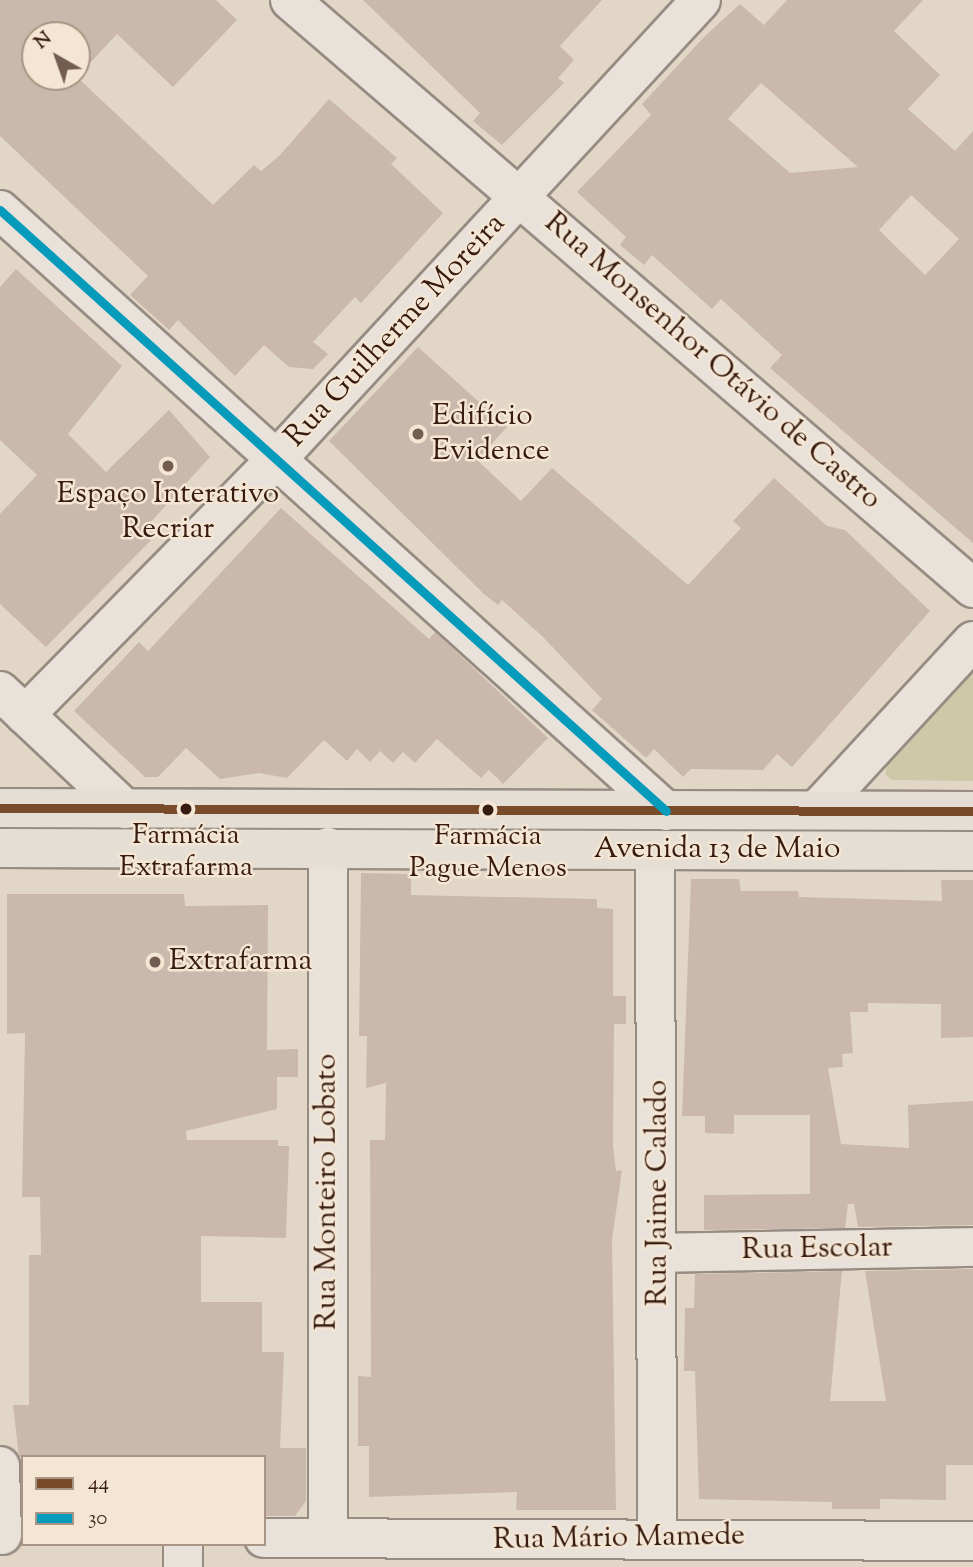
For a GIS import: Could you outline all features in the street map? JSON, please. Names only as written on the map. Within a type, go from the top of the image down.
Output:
[{"type":"main road","name":"Avenida 13 de Maio","points":[[0,808],[973,811]]},
{"type":"main road","name":"Avenida 13 de Maio","points":[[0,848],[973,851]]},
{"type":"street","name":"Rua Monsenhor Otávio de Castro","points":[[290,0],[521,195],[973,588]]},
{"type":"street","name":"Rua Guilherme Moreira","points":[[13,703],[276,460],[701,0]]},
{"type":"street","points":[[0,209],[666,811]]},
{"type":"street","points":[[817,810],[973,641]]},
{"type":"street","points":[[13,703],[125,809]]},
{"type":"street","name":"Rua Monteiro Lobato","points":[[328,847],[328,1536]]},
{"type":"street","name":"Rua Jaime Calado","points":[[655,850],[660,1253],[657,1535]]},
{"type":"street","name":"Rua Escolar","points":[[660,1253],[973,1247]]},
{"type":"street","points":[[0,1466],[8,1535]]},
{"type":"street","name":"Rua Mário Mamede","points":[[266,1538],[328,1536],[555,1555],[657,1535],[973,1541]]},
{"type":"street","points":[[183,1546],[183,1567]]},
{"type":"shaded area","points":[[973,666],[973,781],[892,780],[885,774],[887,764]]},
{"type":"building","points":[[0,0],[216,0],[237,20],[173,87],[117,34],[91,62],[91,21],[21,21],[21,91],[91,90],[213,205],[254,165],[261,171],[280,155],[329,99],[397,158],[391,164],[443,213],[361,303],[355,297],[313,342],[328,354],[313,369],[289,367],[264,345],[235,376],[178,320],[169,330],[130,295],[148,276],[0,136]]},
{"type":"building","points":[[363,0],[602,0],[560,46],[574,60],[558,78],[564,83],[502,145],[473,121],[480,113]]},
{"type":"building","points":[[787,0],[923,0],[894,31],[940,75],[908,109],[955,151],[973,131],[973,543],[770,368],[782,355],[721,299],[712,309],[652,255],[644,265],[620,245],[626,237],[577,192],[651,115],[642,104],[706,35],[740,4],[764,25]],"holes":[[[761,83],[808,124],[858,167],[790,173],[728,119]],[[911,195],[959,239],[925,275],[879,230]]]},
{"type":"building","points":[[16,269],[122,366],[68,434],[106,472],[169,410],[210,457],[150,523],[159,532],[46,647],[0,604],[0,514],[37,475],[0,440],[0,287]]},
{"type":"building","points":[[418,347],[507,427],[477,460],[521,501],[552,468],[688,585],[741,528],[733,521],[774,478],[827,526],[845,530],[930,611],[792,767],[777,754],[763,770],[691,769],[683,777],[654,749],[646,758],[592,710],[602,699],[542,636],[502,600],[498,605],[484,594],[329,441]]},
{"type":"building","points":[[281,508],[429,639],[435,632],[548,738],[503,784],[489,770],[481,778],[437,739],[415,763],[403,752],[393,763],[380,751],[370,762],[357,749],[347,761],[324,740],[287,778],[259,773],[220,779],[186,748],[158,777],[145,777],[74,711],[139,642],[148,651]]},
{"type":"building","points":[[361,873],[411,874],[411,895],[597,899],[597,908],[613,909],[613,996],[626,996],[626,1024],[614,1024],[613,1146],[616,1171],[622,1170],[612,1240],[616,1510],[516,1510],[517,1492],[369,1497],[369,1446],[358,1446],[358,1376],[371,1377],[370,1140],[385,1140],[386,1083],[366,1088],[367,1036],[359,1036]]},
{"type":"building","points":[[691,879],[739,879],[741,891],[798,891],[799,897],[942,901],[941,880],[973,880],[973,1037],[941,1038],[941,1004],[868,1003],[868,1012],[850,1012],[853,1053],[842,1054],[843,1067],[828,1068],[841,1144],[909,1148],[908,1105],[973,1101],[973,1225],[858,1227],[854,1204],[848,1204],[845,1228],[704,1230],[704,1195],[810,1194],[810,1115],[734,1115],[734,1134],[705,1133],[705,1116],[682,1116]]},
{"type":"building","points":[[7,894],[184,894],[185,906],[268,905],[267,1050],[298,1049],[298,1077],[277,1077],[277,1109],[186,1131],[187,1140],[278,1140],[278,1146],[289,1146],[286,1238],[201,1236],[201,1302],[262,1302],[262,1352],[284,1352],[280,1448],[306,1448],[306,1501],[295,1516],[266,1516],[266,1455],[19,1457],[13,1405],[29,1405],[29,1255],[41,1255],[40,1197],[22,1197],[25,1033],[7,1034]]},
{"type":"building","points":[[973,1269],[973,1465],[946,1465],[946,1500],[880,1499],[880,1509],[832,1509],[832,1502],[699,1499],[695,1371],[684,1371],[685,1308],[694,1308],[695,1274],[842,1271],[830,1401],[886,1401],[865,1271]]},
{"type":"transit line","name":"30","points":[[0,210],[666,811]]},
{"type":"transit line","name":"44","points":[[0,808],[973,811]]},
{"type":"place","name":"Edifício Evidence","points":[[418,434]]},
{"type":"place","name":"Espaço Interativo Recriar","points":[[168,466]]},
{"type":"place","name":"Farmácia Extrafarma","points":[[186,809]]},
{"type":"place","name":"Farmácia Pague Menos","points":[[488,810]]},
{"type":"place","name":"Extrafarma","points":[[155,962]]}]
